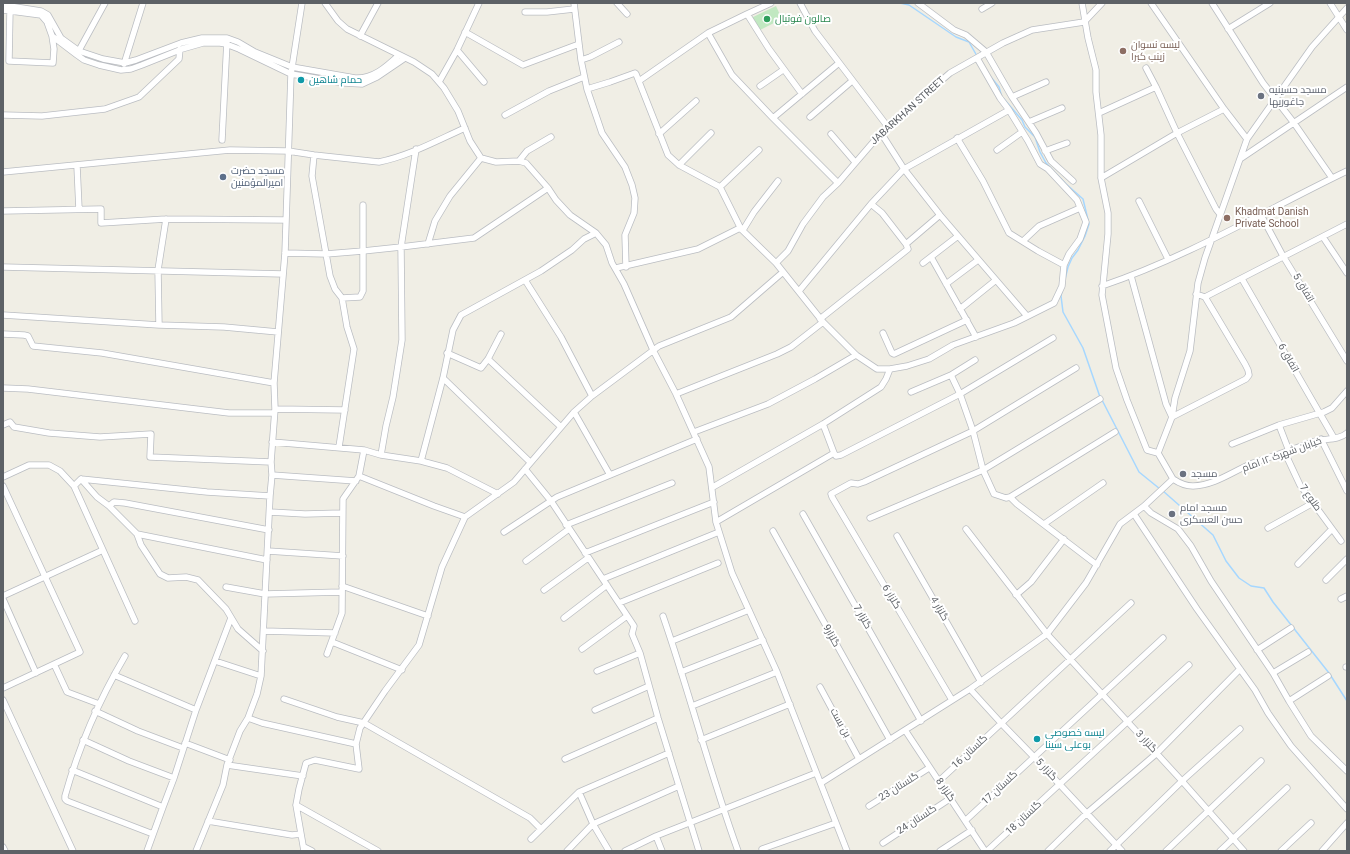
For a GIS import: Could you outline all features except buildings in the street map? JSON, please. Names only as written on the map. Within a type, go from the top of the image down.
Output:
[{"type":"street","points":[[34,10],[39,3]]},
{"type":"street","points":[[78,53],[105,3]]},
{"type":"street","points":[[121,70],[144,3]]},
{"type":"street","points":[[196,851],[222,785],[240,731],[248,718],[257,694],[261,676],[272,475],[271,462],[274,383],[285,253],[291,74],[302,3]]},
{"type":"street","points":[[325,3],[346,29],[414,62],[432,74],[444,88],[458,111],[470,140],[482,158],[496,162],[519,161],[526,163],[570,215],[596,233],[606,245],[612,263],[624,284],[653,350],[676,394],[710,467],[716,522],[732,573],[777,672],[847,851]]},
{"type":"street","points":[[360,36],[378,3]]},
{"type":"street","points":[[439,82],[457,50],[479,3]]},
{"type":"street","points":[[617,3],[627,14]]},
{"type":"street","points":[[639,80],[708,34],[771,3]]},
{"type":"street","points":[[800,3],[815,31],[888,127]]},
{"type":"street","points":[[918,3],[954,30],[966,35],[986,52],[1051,161],[1073,181]]},
{"type":"street","points":[[982,9],[992,3]]},
{"type":"street","points":[[821,783],[982,682],[1047,634],[1086,583],[1120,524],[1144,506],[1173,479],[1158,453],[1147,450],[1127,400],[1116,368],[1102,295],[1108,234],[1108,213],[1101,178],[1101,135],[1096,92],[1096,70],[1084,22],[1082,3]]},
{"type":"street","points":[[1084,22],[1102,3]]},
{"type":"street","points":[[1151,3],[1224,109],[1247,139]]},
{"type":"street","points":[[1212,3],[1263,83],[1276,98],[1332,178]]},
{"type":"street","points":[[1228,28],[1270,3]]},
{"type":"street","points":[[1330,3],[1347,30]]},
{"type":"street","points":[[3,5],[41,11],[48,15],[61,38],[84,60],[99,65],[121,70],[130,69],[181,47]]},
{"type":"street","points":[[525,12],[547,12],[574,6],[586,89],[602,133],[625,167],[635,198],[634,213],[625,235],[626,267]]},
{"type":"street","points":[[1158,453],[1172,417],[1175,398],[1190,351],[1196,294],[1200,277],[1220,214],[1247,139],[1312,47],[1347,8]]},
{"type":"street","points":[[3,10],[10,10],[41,15],[47,22],[52,36],[54,49],[53,63],[10,61],[10,10]]},
{"type":"street","points":[[747,14],[783,70],[802,94]]},
{"type":"street","name":"JABARKHAN STREET","points":[[776,263],[788,251],[807,218],[823,197],[838,183],[881,133],[950,73],[986,52],[1032,30],[1084,22]]},
{"type":"street","points":[[52,36],[56,30]]},
{"type":"street","points":[[465,32],[523,65],[579,44]]},
{"type":"street","points":[[708,34],[729,71],[773,118],[838,183]]},
{"type":"street","points":[[52,36],[60,43],[78,53],[125,62],[181,47],[227,41],[291,74],[362,84],[377,77],[405,58]]},
{"type":"street","points":[[222,140],[227,41]]},
{"type":"street","points":[[581,60],[619,42]]},
{"type":"street","points":[[3,115],[42,116],[105,109],[139,97],[180,59],[181,47]]},
{"type":"street","points":[[457,50],[484,82]]},
{"type":"street","points":[[254,54],[292,68],[361,78],[373,75],[382,70],[399,55]]},
{"type":"street","points":[[586,89],[635,73],[668,155],[680,166],[720,187],[742,229],[776,263],[822,321],[856,355],[877,369],[890,369],[907,366],[929,359],[953,345],[1007,326],[1054,303],[1062,286],[1064,265],[1068,254],[1080,239],[1086,222],[1078,200],[1048,169],[1040,164],[977,58]]},
{"type":"street","points":[[773,118],[839,63]]},
{"type":"street","points":[[1146,68],[1177,133],[1220,214]]},
{"type":"street","points":[[760,86],[783,70]]},
{"type":"street","points":[[505,115],[549,91],[584,77]]},
{"type":"street","points":[[810,117],[852,81]]},
{"type":"street","points":[[1012,97],[1046,82]]},
{"type":"street","points":[[1099,113],[1156,87]]},
{"type":"street","points":[[1239,160],[1347,87]]},
{"type":"street","points":[[660,134],[696,101]]},
{"type":"street","points":[[1029,122],[1062,108]]},
{"type":"street","points":[[1101,178],[1177,133],[1224,109]]},
{"type":"street","points":[[799,291],[871,204],[904,168],[1009,110]]},
{"type":"street","points":[[3,172],[230,150],[288,151],[379,162],[389,160],[465,128]]},
{"type":"street","points":[[997,150],[1022,132]]},
{"type":"street","points":[[680,166],[711,133]]},
{"type":"street","points":[[881,133],[904,168],[940,215],[1027,316]]},
{"type":"street","points":[[831,134],[855,162]]},
{"type":"street","points":[[519,161],[527,151],[552,138]]},
{"type":"street","points":[[957,138],[983,181],[1009,233],[1064,265]]},
{"type":"street","points":[[1045,151],[1067,142]]},
{"type":"street","points":[[381,454],[393,397],[402,340],[401,247],[416,149]]},
{"type":"street","points":[[720,187],[759,150]]},
{"type":"street","points":[[314,155],[312,176],[330,276],[335,289],[342,298],[347,327],[354,349],[339,447]]},
{"type":"street","points":[[428,244],[435,221],[450,196],[482,158]]},
{"type":"street","points":[[77,166],[79,209]]},
{"type":"street","points":[[1102,286],[1131,276],[1212,239],[1347,171]]},
{"type":"street","points":[[616,268],[626,267],[698,249],[738,229],[742,229],[778,181]]},
{"type":"street","points":[[285,253],[326,254],[474,238],[548,188]]},
{"type":"street","points":[[1139,201],[1168,259]]},
{"type":"street","points":[[676,394],[777,354],[791,346],[908,249],[906,244],[882,213],[871,204]]},
{"type":"street","points":[[342,298],[360,297],[363,291],[363,205]]},
{"type":"street","points":[[1023,241],[1039,226],[1080,208]]},
{"type":"street","points":[[3,211],[101,209],[101,223],[166,219],[286,220]]},
{"type":"street","points":[[906,244],[940,215]]},
{"type":"street","name":"اتفاق 5","points":[[1261,215],[1283,256],[1347,361]]},
{"type":"street","points":[[159,325],[158,270],[166,219]]},
{"type":"street","points":[[1206,297],[1347,224]]},
{"type":"street","points":[[421,461],[443,378],[453,330],[460,315],[541,272],[572,250],[584,239],[596,233]]},
{"type":"street","points":[[923,263],[958,236]]},
{"type":"street","points":[[1323,237],[1347,273]]},
{"type":"street","points":[[931,257],[976,337]]},
{"type":"street","points":[[946,284],[978,260]]},
{"type":"street","points":[[3,267],[283,274]]},
{"type":"street","points":[[312,851],[304,849],[296,805],[306,763],[315,760],[359,769],[356,744],[360,728],[419,645],[442,567],[465,517],[514,482],[530,462],[562,428],[574,412],[592,396],[659,346],[731,316],[783,272]]},
{"type":"street","points":[[1131,276],[1166,404],[1172,417]]},
{"type":"street","name":"اتفاق 6","points":[[1242,278],[1334,438]]},
{"type":"street","points":[[525,280],[561,337],[592,396]]},
{"type":"street","points":[[960,309],[996,280]]},
{"type":"street","points":[[1172,417],[1249,376],[1245,364],[1206,297],[1196,294]]},
{"type":"street","points":[[3,315],[159,325],[224,327],[278,332]]},
{"type":"street","points":[[883,333],[892,353],[894,354],[967,320]]},
{"type":"street","points":[[3,334],[24,334],[28,336],[32,346],[109,354],[274,383]]},
{"type":"street","points":[[447,353],[481,368],[488,359],[501,334]]},
{"type":"street","points":[[823,424],[834,453],[836,456],[841,455],[960,394],[1053,338]]},
{"type":"street","points":[[694,432],[768,404],[856,355]]},
{"type":"street","points":[[488,359],[562,428]]},
{"type":"street","points":[[911,392],[951,375],[975,360]]},
{"type":"street","points":[[973,431],[1076,368]]},
{"type":"street","points":[[712,487],[823,424],[881,387],[890,369]]},
{"type":"street","points":[[951,375],[960,394],[973,431],[983,470],[994,494],[1006,498],[1010,497],[1115,432]]},
{"type":"street","points":[[443,378],[530,462]]},
{"type":"street","points":[[3,388],[28,389],[229,413],[345,410]]},
{"type":"street","points":[[1232,444],[1279,425],[1332,408],[1347,391]]},
{"type":"street","points":[[870,518],[983,470],[1100,399]]},
{"type":"street","points":[[574,412],[610,475]]},
{"type":"street","points":[[3,425],[10,422],[14,427],[42,432],[100,437],[151,434],[150,457],[271,462]]},
{"type":"street","name":"طلوع 7","points":[[1279,425],[1287,452],[1300,485],[1341,541]]},
{"type":"street","name":"گلزار 6","points":[[952,700],[849,528],[832,497],[832,494],[851,483],[858,484],[864,482],[973,431]]},
{"type":"street","name":"خیابان شهرک ۱۲ امام","points":[[1173,479],[1181,484],[1193,486],[1216,481],[1252,464],[1321,439],[1334,438],[1347,433]]},
{"type":"street","points":[[504,532],[557,497],[697,439]]},
{"type":"street","points":[[1321,439],[1347,491]]},
{"type":"street","points":[[272,442],[364,450],[421,461],[447,468],[498,494]]},
{"type":"street","points":[[327,654],[342,613],[343,499],[357,479],[364,450]]},
{"type":"street","points":[[716,522],[834,453]]},
{"type":"street","points":[[3,477],[29,464],[49,465],[60,471],[74,486],[135,621]]},
{"type":"street","points":[[525,468],[551,501],[634,626],[632,634],[640,653],[658,718],[699,851]]},
{"type":"street","points":[[272,475],[357,479],[465,517]]},
{"type":"street","points":[[81,479],[207,492],[270,496]]},
{"type":"street","points":[[74,486],[81,479]]},
{"type":"street","points":[[81,479],[97,497],[137,534],[141,546],[160,574],[168,578],[186,577],[198,580],[226,609],[238,629],[263,651]]},
{"type":"street","points":[[1044,524],[1103,482]]},
{"type":"street","points":[[526,561],[568,527],[672,484]]},
{"type":"street","points":[[3,486],[80,652],[3,688]]},
{"type":"street","points":[[1010,497],[1017,504],[1097,565]]},
{"type":"street","points":[[108,506],[114,502],[125,503],[269,530]]},
{"type":"street","points":[[544,590],[587,555],[706,504],[714,502]]},
{"type":"street","points":[[1268,528],[1313,503]]},
{"type":"street","points":[[1144,506],[1151,513],[1178,529],[1191,546],[1211,581],[1273,673],[1311,736],[1347,771]]},
{"type":"street","points":[[270,512],[305,514],[342,513]]},
{"type":"street","name":"گلزار 7","points":[[804,514],[921,721]]},
{"type":"street","points":[[1134,514],[1171,570],[1255,690],[1268,713],[1291,746],[1347,809]]},
{"type":"street","name":"گلزار 3","points":[[966,529],[1047,634],[1244,851]]},
{"type":"street","points":[[1298,564],[1332,530]]},
{"type":"street","name":"گلزار9","points":[[773,531],[890,740]]},
{"type":"street","points":[[603,579],[719,532]]},
{"type":"street","points":[[137,534],[267,560]]},
{"type":"street","name":"گلزار 4","points":[[897,536],[982,682]]},
{"type":"street","points":[[1016,595],[1031,582],[1064,539]]},
{"type":"street","points":[[3,596],[102,550]]},
{"type":"street","points":[[268,551],[343,556]]},
{"type":"street","points":[[1326,580],[1347,559]]},
{"type":"street","points":[[619,603],[718,563]]},
{"type":"street","points":[[564,618],[607,586]]},
{"type":"street","points":[[226,587],[265,594],[342,589],[428,616]]},
{"type":"street","points":[[1341,599],[1347,596]]},
{"type":"street","points":[[3,599],[36,673]]},
{"type":"street","name":"گلستان 16","points":[[939,781],[1131,603]]},
{"type":"street","points":[[672,642],[749,610]]},
{"type":"street","points":[[582,649],[627,616]]},
{"type":"street","points":[[663,616],[723,809],[738,851]]},
{"type":"street","points":[[147,851],[174,778],[196,710],[232,618]]},
{"type":"street","points":[[1257,650],[1291,628]]},
{"type":"street","points":[[264,631],[335,633]]},
{"type":"street","name":"گلستان 17","points":[[966,820],[1163,638]]},
{"type":"street","points":[[681,672],[763,640]]},
{"type":"street","points":[[332,642],[402,670]]},
{"type":"street","points":[[1273,673],[1308,652]]},
{"type":"street","points":[[597,671],[640,653]]},
{"type":"street","points":[[125,656],[95,711],[72,770],[65,799],[153,834]]},
{"type":"street","points":[[215,660],[261,676]]},
{"type":"street","points":[[54,664],[67,692],[98,704]]},
{"type":"street","name":"گلستان 18","points":[[986,851],[1189,665]]},
{"type":"street","points":[[1048,851],[1087,813],[1156,754],[1240,669]]},
{"type":"street","points":[[692,706],[777,672]]},
{"type":"street","points":[[114,675],[196,710]]},
{"type":"street","points":[[1289,701],[1328,676]]},
{"type":"street","points":[[595,710],[649,686]]},
{"type":"street","name":"بن بست","points":[[820,686],[860,759]]},
{"type":"street","name":"گلزار 5","points":[[970,689],[1001,724],[1034,756],[1122,851]]},
{"type":"street","points":[[284,699],[337,717],[364,723],[530,818],[541,829]]},
{"type":"street","points":[[3,700],[73,851]]},
{"type":"street","points":[[701,740],[790,704]]},
{"type":"street","points":[[95,711],[138,731],[184,745],[229,763],[303,776]]},
{"type":"street","points":[[248,718],[262,723],[356,744]]},
{"type":"street","points":[[565,759],[658,718]]},
{"type":"street","points":[[1110,851],[1182,781],[1240,729]]},
{"type":"street","name":"گلزار 8","points":[[905,730],[986,851]]},
{"type":"street","points":[[83,740],[129,761],[174,778]]},
{"type":"street","points":[[531,839],[579,792],[669,753]]},
{"type":"street","points":[[1166,851],[1261,761]]},
{"type":"street","name":"گلستان 23","points":[[869,806],[929,768]]},
{"type":"street","points":[[72,770],[163,807]]},
{"type":"street","points":[[625,851],[690,822],[816,773]]},
{"type":"street","points":[[567,851],[594,824],[679,786]]},
{"type":"street","points":[[1220,851],[1287,788]]},
{"type":"street","points":[[579,792],[609,851]]},
{"type":"street","name":"گلستان 24","points":[[883,843],[951,798]]},
{"type":"street","points":[[296,805],[378,851]]},
{"type":"street","points":[[208,821],[292,835],[301,834]]},
{"type":"street","points":[[762,849],[836,822]]},
{"type":"street","points":[[1281,851],[1311,823]]},
{"type":"street","points":[[1322,851],[1347,824]]},
{"type":"street","points":[[940,851],[972,830]]},
{"type":"street","points":[[656,836],[662,851]]},
{"type":"street","points":[[1288,845],[1293,851]]},
{"type":"street","points":[[3,847],[5,851]]},
{"type":"green space","name":"صالون فوتبال","points":[[776,6],[782,19],[758,31],[751,18]]},
{"type":"waterway","points":[[900,3],[909,5],[956,37],[969,42],[977,56]]},
{"type":"waterway","points":[[990,76],[999,87],[1001,94]]},
{"type":"waterway","points":[[1004,99],[1022,120],[1025,127],[1035,137],[1040,152],[1046,163],[1083,199],[1089,224],[1085,236],[1068,267],[1065,279]]},
{"type":"waterway","points":[[1062,291],[1061,296],[1063,312],[1083,348],[1100,397]]},
{"type":"waterway","points":[[1102,400],[1139,472],[1160,489]]},
{"type":"waterway","points":[[1163,491],[1213,535],[1226,561],[1239,578],[1251,586],[1264,588],[1273,602],[1329,673],[1347,701]]},
{"type":"place","name":"صالون فوتبال","points":[[767,19]]},
{"type":"place","name":"لیسه نسوان زینب کبرا","points":[[1123,51]]},
{"type":"place","name":"حمام شاهین","points":[[301,80]]},
{"type":"place","name":"مسجد حسینیه جاغوریها","points":[[1261,96]]},
{"type":"place","name":"مسجد حضرت امیرالمؤمنین","points":[[223,177]]},
{"type":"place","name":"Khadmat Danish Private School","points":[[1227,218]]},
{"type":"place","name":"مسجد","points":[[1183,474]]},
{"type":"place","name":"مسجد امام حسن العسکری","points":[[1172,514]]},
{"type":"place","name":"لیسه خصوصی بوعلی سینا","points":[[1037,739]]}]
